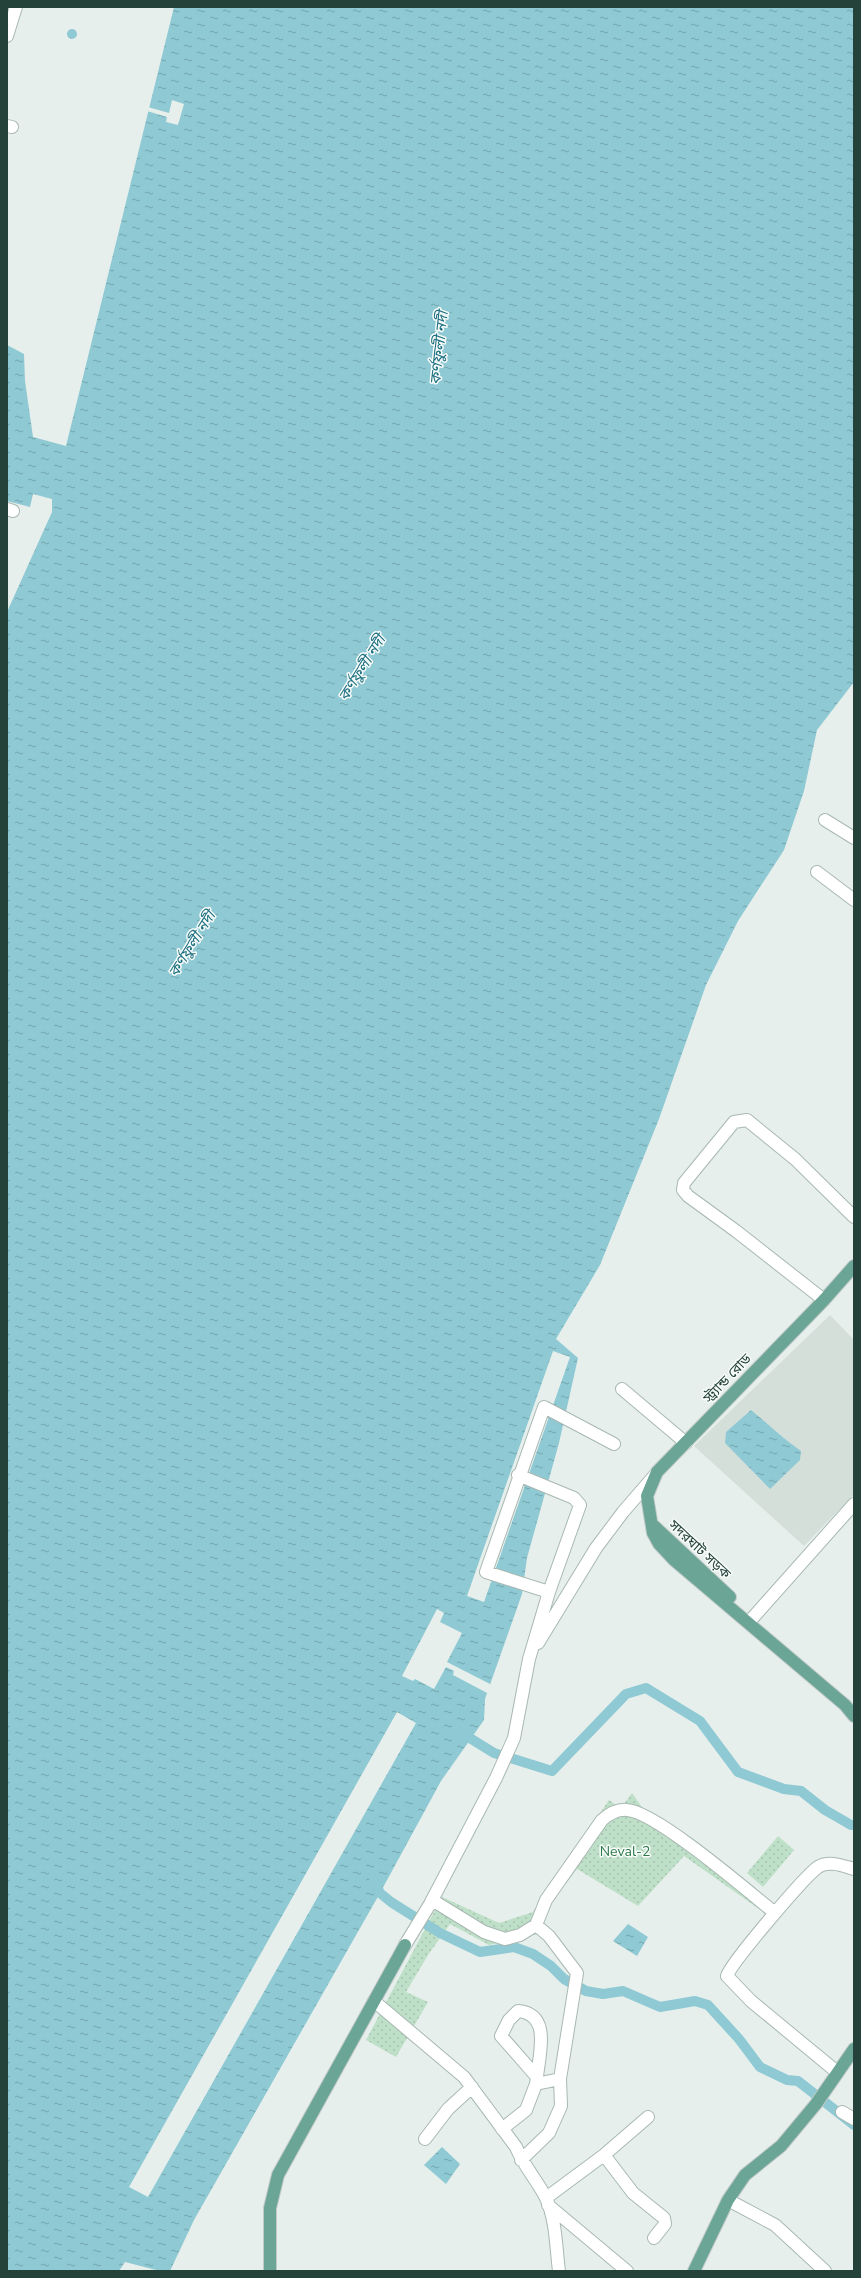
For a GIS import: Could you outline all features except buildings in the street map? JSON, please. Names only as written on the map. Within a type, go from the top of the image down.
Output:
[{"type":"main road","name":"স্ট্র্যান্ড রোড","points":[[650,1522],[647,1496],[657,1472],[853,1270]]},
{"type":"main road","name":"সদরঘাট সড়ক","points":[[650,1522],[653,1533],[659,1544],[674,1560],[752,1620],[854,1704]]},
{"type":"main road","name":"সদরঘাট সড়ক","points":[[752,1620],[845,1705],[854,1716]]},
{"type":"main road","points":[[270,2271],[270,2208],[278,2175],[404,1945]]},
{"type":"main road","points":[[694,2271],[728,2200],[745,2175],[781,2146],[818,2099],[854,2049]]},
{"type":"street","points":[[7,36],[16,7]]},
{"type":"street","points":[[825,820],[854,838]]},
{"type":"street","points":[[817,872],[854,900]]},
{"type":"street","points":[[824,1300],[736,1231],[688,1196],[683,1190],[684,1183],[734,1122],[747,1120],[795,1159],[854,1217]]},
{"type":"street","points":[[622,1389],[686,1443]]},
{"type":"street","points":[[549,1592],[538,1587],[486,1572],[518,1475],[544,1407],[614,1444]]},
{"type":"street","points":[[529,1659],[596,1548],[623,1512],[657,1472]]},
{"type":"street","points":[[404,1945],[431,1902],[496,1778],[514,1738],[529,1659],[549,1592],[580,1505],[574,1498],[518,1475]]},
{"type":"street","points":[[752,1620],[854,1504]]},
{"type":"street","points":[[431,1902],[484,1932],[505,1939],[520,1935],[536,1925],[546,1900],[602,1820],[608,1815],[628,1810],[636,1812],[669,1831],[775,1913]]},
{"type":"street","points":[[837,2072],[751,2001],[727,1976],[775,1913],[819,1867],[833,1863],[854,1869]]},
{"type":"street","points":[[521,2160],[549,2133],[561,2106],[560,2079],[571,2002],[577,1973],[549,1936],[536,1925]]},
{"type":"street","points":[[374,2001],[443,2058],[472,2087],[516,2147],[521,2160],[547,2202],[627,2271]]},
{"type":"street","points":[[502,2129],[526,2110],[537,2080],[542,2030],[534,2017],[528,2012],[518,2011],[509,2020],[501,2036],[537,2080]]},
{"type":"street","points":[[537,2080],[560,2079]]},
{"type":"street","points":[[425,2139],[448,2109],[472,2087]]},
{"type":"street","points":[[842,2112],[854,2119]]},
{"type":"street","points":[[547,2202],[648,2117]]},
{"type":"street","points":[[604,2155],[633,2193],[664,2218],[665,2224],[654,2238]]},
{"type":"street","points":[[728,2200],[775,2225],[825,2271]]},
{"type":"street","points":[[547,2202],[559,2271]]},
{"type":"shaded area","points":[[830,1315],[854,1340],[854,1494],[804,1546],[694,1446]]},
{"type":"green space","name":"Neval-2","points":[[632,1793],[649,1817],[669,1827],[766,1914],[684,1856],[638,1906],[577,1869],[544,1912],[537,1934],[489,1945],[450,1924],[428,1955],[406,1992],[428,2002],[396,2057],[366,2040],[442,1897],[499,1923],[533,1912],[609,1800],[621,1808]]},
{"type":"green space","points":[[778,1836],[794,1850],[763,1887],[747,1873]]},
{"type":"water","name":"কর্ণফুলী নদী","points":[[174,7],[854,7],[854,682],[817,730],[804,791],[784,850],[738,921],[706,985],[659,1119],[600,1265],[556,1339],[578,1358],[559,1443],[527,1558],[522,1594],[485,1699],[484,1720],[441,1781],[380,1893],[194,2220],[170,2271],[160,2271],[125,2262],[119,2271],[7,2271],[7,612],[52,512],[52,499],[33,494],[30,507],[7,501],[7,345],[24,354],[25,381],[33,437],[66,446]]},
{"type":"water","points":[[72,29],[77,34],[72,39],[67,34]]},
{"type":"water","points":[[751,1410],[801,1451],[800,1460],[770,1489],[725,1443],[726,1432]]},
{"type":"water","points":[[628,1924],[648,1937],[637,1956],[613,1941]]},
{"type":"water","points":[[442,2147],[460,2164],[446,2184],[424,2165]]},
{"type":"pier","points":[[172,100],[184,104],[178,125],[166,122],[167,117],[147,111],[148,107],[169,113]]},
{"type":"pier","points":[[553,1351],[570,1357],[484,1602],[467,1596]]},
{"type":"pier","points":[[437,1609],[444,1613],[440,1622],[462,1633],[447,1662],[492,1685],[489,1694],[453,1675],[454,1671],[446,1667],[434,1689],[415,1679],[413,1681],[402,1676]]},
{"type":"pier","points":[[397,1712],[416,1723],[148,2197],[129,2187]]},
{"type":"waterway","points":[[460,1732],[494,1753],[552,1771],[626,1694],[646,1688],[700,1721],[738,1772],[784,1789],[801,1791],[825,1810],[851,1825],[854,1825]]},
{"type":"waterway","points":[[374,1881],[380,1893],[391,1902],[440,1933],[480,1952],[514,1947],[533,1954],[551,1966],[564,1979],[586,1991],[603,1994],[623,1991],[660,2007],[695,2001],[708,2005],[739,2039],[760,2067],[787,2080],[798,2081],[854,2125]]}]
